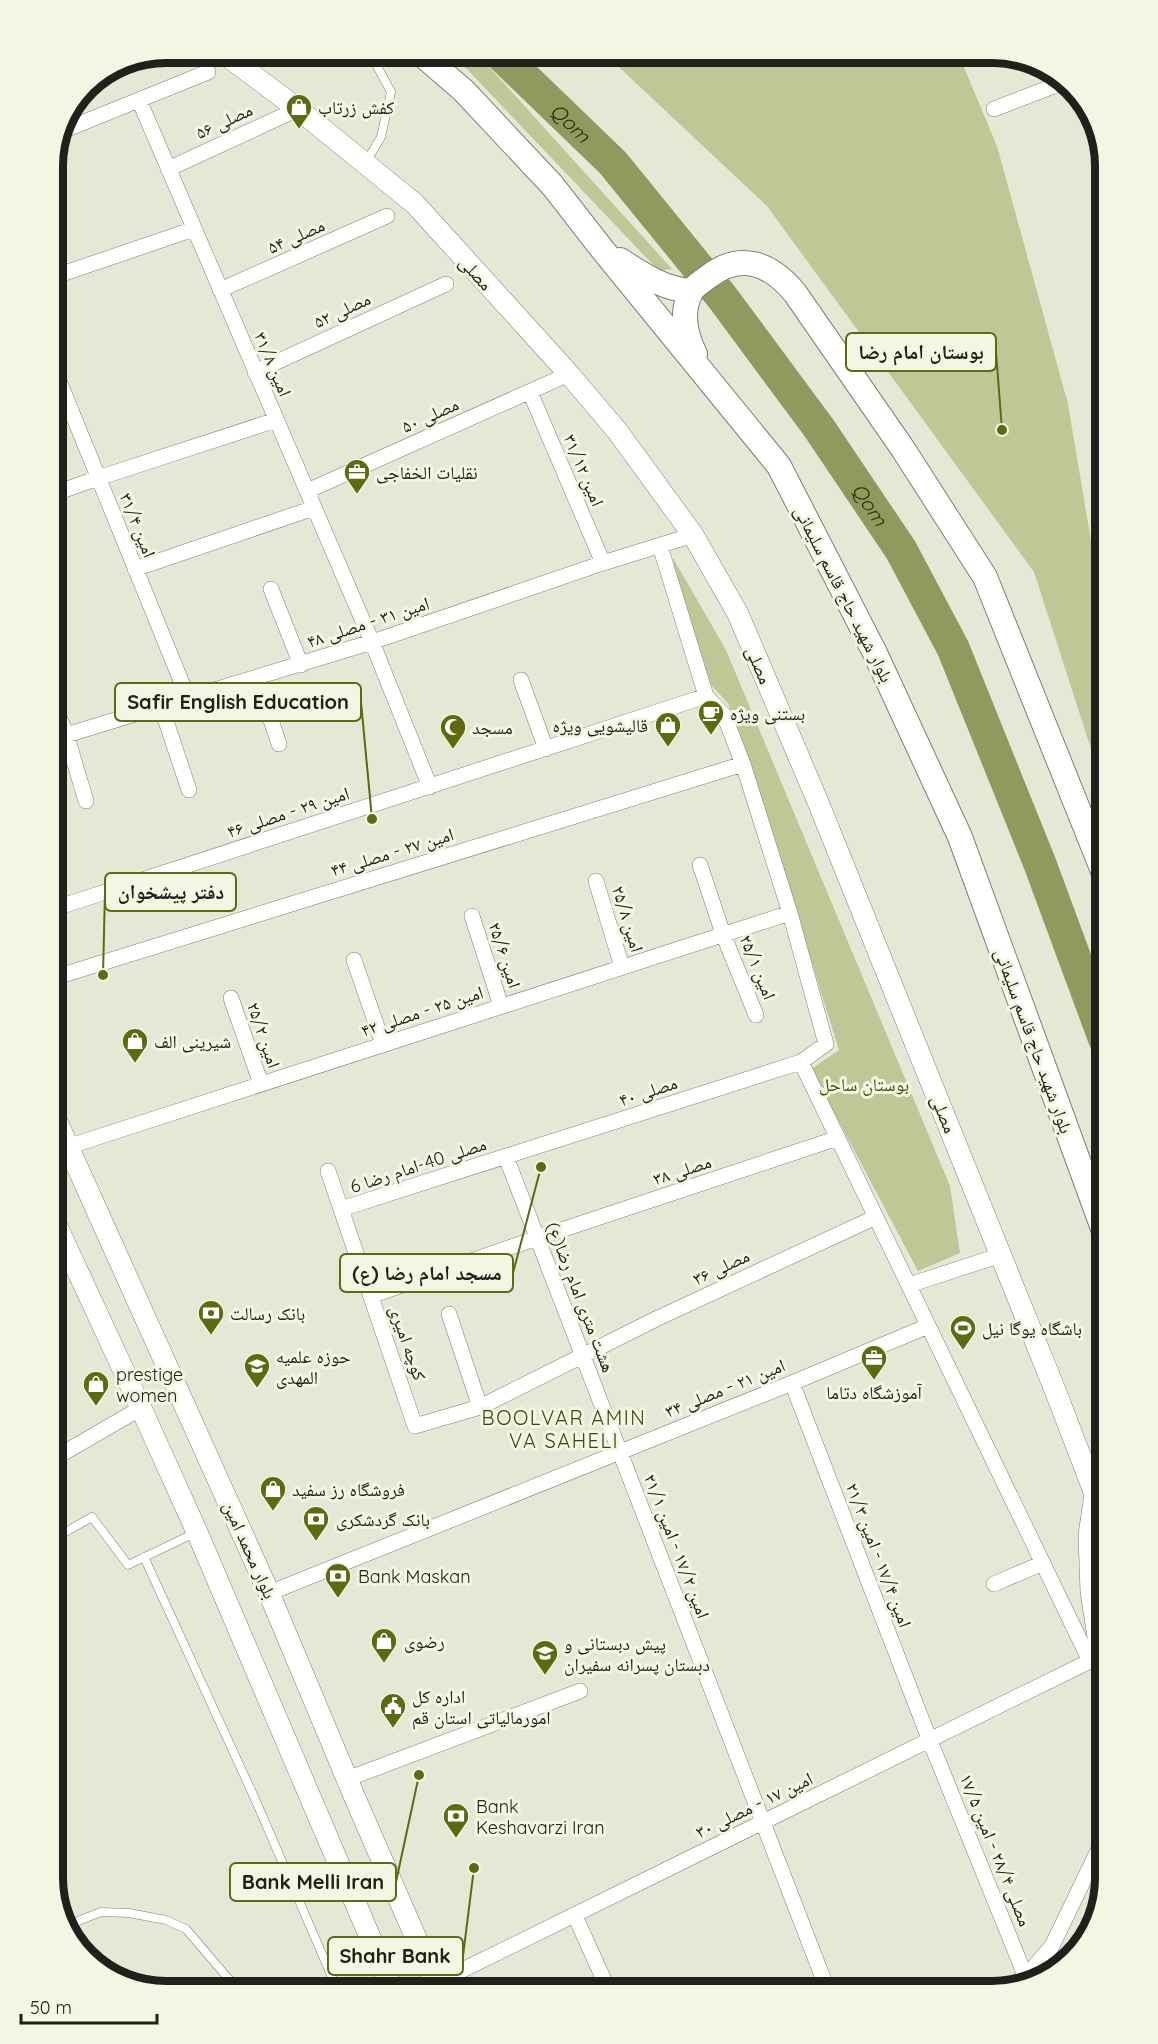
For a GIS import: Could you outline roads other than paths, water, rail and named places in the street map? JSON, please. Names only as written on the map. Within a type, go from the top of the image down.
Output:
[{"type":"main road","name":"مصلی","points":[[237,63],[298,109],[415,204],[569,374],[618,432],[693,535],[738,614],[818,802],[1095,1495]]},
{"type":"main road","name":"بلوار شهید حاج قاسم سلیمانی","points":[[431,63],[464,92],[553,186],[779,466],[875,653],[960,837],[1095,1207]]},
{"type":"main road","points":[[602,249],[651,280],[677,290],[692,291]]},
{"type":"main road","points":[[706,377],[687,336],[684,322],[692,291],[723,267],[739,262],[768,268],[783,279],[795,293],[903,449],[985,577],[1095,851]]},
{"type":"main road","name":"بلوار محمد امین","points":[[63,1137],[269,1593],[434,1981]]},
{"type":"main road","points":[[63,1240],[197,1532],[389,1981]]},
{"type":"main road","points":[[1095,1495],[1089,1535],[1091,1592],[1095,1623]]},
{"type":"street","points":[[71,127],[208,72]]},
{"type":"street","points":[[994,108],[1055,85]]},
{"type":"street","name":"امین ۳۱/۸","points":[[139,100],[372,642],[430,787]]},
{"type":"street","name":"مصلی ۵۶","points":[[168,169],[298,109]]},
{"type":"street","name":"مصلی ۵۴","points":[[220,290],[387,216]]},
{"type":"street","points":[[63,274],[194,229]]},
{"type":"street","name":"مصلی ۵۲","points":[[255,372],[446,285]]},
{"type":"street","name":"مصلی ۵۰","points":[[307,491],[569,374]]},
{"type":"street","name":"امین ۳۱/۴","points":[[63,391],[188,698]]},
{"type":"street","name":"امین ۳۱/۱۲","points":[[530,392],[603,563]]},
{"type":"street","points":[[63,490],[276,420]]},
{"type":"street","points":[[135,569],[314,508]]},
{"type":"street","name":"امین ۳۱ - مصلی ۴۸","points":[[63,735],[301,665],[693,535]]},
{"type":"street","points":[[660,546],[706,696],[724,714],[790,913]]},
{"type":"street","points":[[271,589],[301,665]]},
{"type":"street","points":[[257,678],[279,744]]},
{"type":"street","points":[[521,680],[546,749]]},
{"type":"street","name":"امین ۲۹ - مصلی ۴۶","points":[[63,906],[706,696]]},
{"type":"street","points":[[161,706],[189,790]]},
{"type":"street","points":[[63,746],[86,801]]},
{"type":"street","name":"امین ۲۷ - مصلی ۴۴","points":[[63,975],[742,764]]},
{"type":"street","name":"امین ۲۵/۱","points":[[700,865],[723,934],[756,1015]]},
{"type":"street","name":"امین ۲۵/۸","points":[[596,881],[622,967]]},
{"type":"street","name":"امین ۲۵ - مصلی ۴۲","points":[[67,1147],[790,913]]},
{"type":"street","name":"مصلی ۴۰","points":[[506,1157],[801,1062],[826,1044],[790,913]]},
{"type":"street","name":"امین ۲۵/۶","points":[[472,916],[501,1006]]},
{"type":"street","points":[[354,960],[384,1044]]},
{"type":"street","name":"امین ۲۵/۲","points":[[231,998],[261,1084]]},
{"type":"street","points":[[801,1062],[1043,1563],[1095,1659]]},
{"type":"street","name":"مصلی ۳۸","points":[[371,1296],[838,1138]]},
{"type":"street","name":"مصلی 40-امام رضا 6","points":[[341,1209],[506,1157]]},
{"type":"street","name":"هشت متری امام رضا(ع)","points":[[506,1157],[620,1452]]},
{"type":"street","name":"کوچه امیری","points":[[328,1171],[415,1426]]},
{"type":"street","name":"مصلی ۳۶","points":[[415,1426],[480,1407],[583,1355],[876,1217]]},
{"type":"street","points":[[909,1285],[1000,1255]]},
{"type":"street","points":[[449,1314],[480,1407]]},
{"type":"street","name":"امین ۲۱ - مصلی ۳۴","points":[[269,1593],[928,1326]]},
{"type":"street","name":"امین ۱۷/۴ - امین ۲۱/۳","points":[[792,1383],[930,1741]]},
{"type":"street","points":[[63,1453],[141,1408]]},
{"type":"street","name":"امین ۱۷/۲ - امین ۲۱/۱","points":[[620,1452],[824,1981]]},
{"type":"street","points":[[994,1584],[1043,1563]]},
{"type":"street","name":"امین ۱۷ - مصلی ۳۰","points":[[449,1981],[762,1822],[930,1741],[1095,1672]]},
{"type":"street","points":[[347,1779],[580,1692]]},
{"type":"street","name":"مصلی ۲۸/۴ - امین ۱۷/۵","points":[[930,1741],[1025,1975]]},
{"type":"street","points":[[1025,1975],[1052,1946],[1095,1857]]},
{"type":"street","points":[[574,1916],[604,1981]]},
{"type":"lane","points":[[365,164],[381,137],[391,92],[376,63]]},
{"type":"lane","points":[[63,1533],[92,1517],[128,1565],[197,1532]]},
{"type":"lane","points":[[144,1557],[255,1799],[334,1981]]},
{"type":"lane","points":[[74,1922],[100,1912],[129,1913],[166,1920],[186,1929],[230,1981]]},
{"type":"waterway","name":"Qom","points":[[509,63],[613,163],[722,297],[819,428],[901,550],[953,648],[1040,864],[1095,1013]]},
{"type":"place","name":"کفش زرتاب","points":[[299,130]]},
{"type":"place","name":"بوستان امام رضا","points":[[1002,430]]},
{"type":"place","name":"نقلیات الخفاجی","points":[[357,495]]},
{"type":"place","name":"بستنی ویژه","points":[[711,736]]},
{"type":"place","name":"قالیشویی ویژه","points":[[668,748]]},
{"type":"place","name":"مسجد","points":[[453,750]]},
{"type":"place","name":"Safir English Education","points":[[372,819]]},
{"type":"place","name":"دفتر پیشخوان","points":[[103,975]]},
{"type":"place","name":"شیرینی الف","points":[[135,1064]]},
{"type":"place","name":"مسجد امام رضا (ع)","points":[[541,1167]]},
{"type":"place","name":"بانک رسالت","points":[[211,1336]]},
{"type":"place","name":"باشگاه یوگا نیل","points":[[963,1351]]},
{"type":"place","name":"آموزشگاه دتاما","points":[[874,1381]]},
{"type":"place","name":"حوزه علمیه المهدی","points":[[257,1389]]},
{"type":"place","name":"prestige women","points":[[96,1407]]},
{"type":"place","name":"فروشگاه رز سفید","points":[[273,1512]]},
{"type":"place","name":"بانک گردشکری","points":[[316,1542]]},
{"type":"place","name":"Bank Maskan","points":[[338,1599]]},
{"type":"place","name":"رضوی","points":[[384,1664]]},
{"type":"place","name":"پیش دبستانی و دبستان پسرانه سفیران","points":[[545,1676]]},
{"type":"place","name":"اداره کل امورمالیاتی استان قم","points":[[393,1729]]},
{"type":"place","name":"Bank Melli Iran","points":[[419,1775]]},
{"type":"place","name":"Bank Keshavarzi Iran","points":[[456,1839]]},
{"type":"place","name":"Shahr Bank","points":[[474,1868]]},
{"type":"district","name":"BOOLVAR AMIN VA SAHELI","points":[[564,1428]]},
{"type":"park label","name":"بوستان ساحل","points":[[864,1084]]}]
